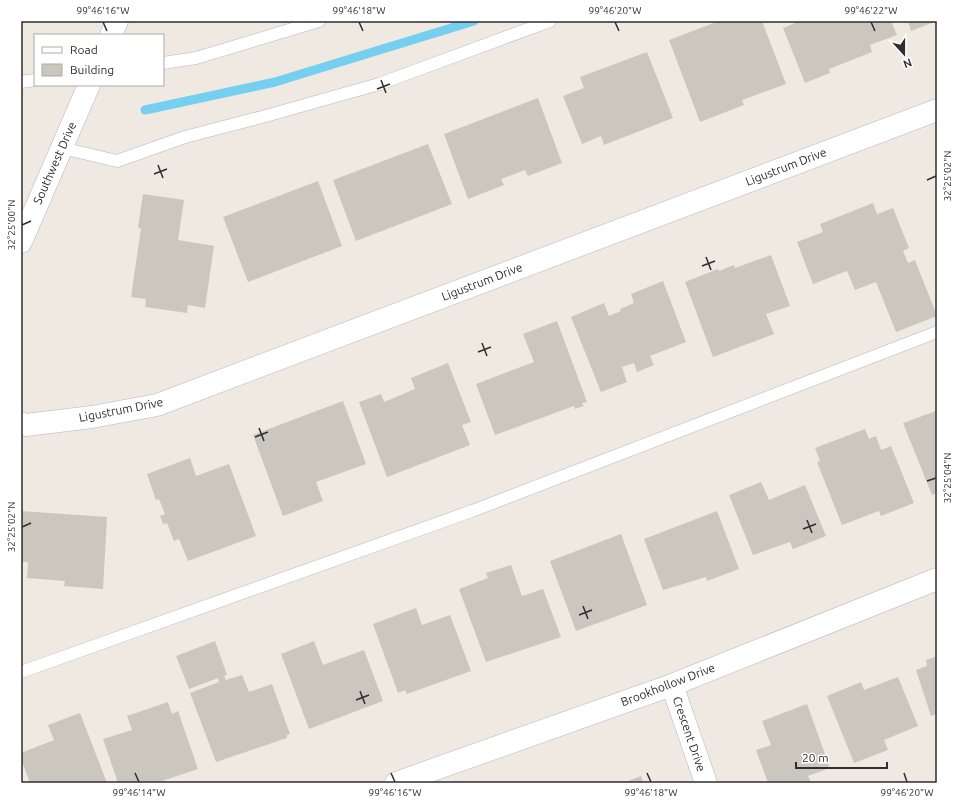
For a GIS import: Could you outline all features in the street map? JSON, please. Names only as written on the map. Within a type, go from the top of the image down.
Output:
[{"type":"street","points":[[111,34],[117,21]]},
{"type":"street","name":"Southwest Drive","points":[[21,242],[89,86]]},
{"type":"street","name":"Ligustrum Drive","points":[[21,423],[26,425],[92,417],[157,405],[935,117]]},
{"type":"street","name":"Brookhollow Drive","points":[[396,783],[672,685],[937,579]]},
{"type":"street","name":"Crescent Drive","points":[[672,685],[706,783]]},
{"type":"lane","points":[[164,62],[196,58],[319,21]]},
{"type":"lane","points":[[62,148],[117,161],[185,137],[379,84],[550,21]]},
{"type":"lane","points":[[21,82],[34,80]]},
{"type":"lane","points":[[21,672],[472,511],[937,332]]},
{"type":"building","points":[[719,21],[762,21],[786,84],[742,100],[744,105],[700,122],[669,40]]},
{"type":"building","points":[[800,21],[891,21],[897,35],[870,45],[872,52],[829,69],[830,73],[805,83],[783,28]]},
{"type":"building","points":[[908,21],[937,21],[911,31]]},
{"type":"building","points":[[647,52],[673,118],[604,145],[601,136],[582,144],[563,96],[584,88],[580,77]]},
{"type":"building","points":[[538,98],[562,163],[528,176],[525,170],[501,179],[504,185],[468,199],[444,134]]},
{"type":"building","points":[[428,144],[452,204],[356,241],[333,180]]},
{"type":"building","points":[[318,181],[342,246],[248,282],[223,217]]},
{"type":"building","points":[[143,194],[184,200],[178,240],[214,246],[205,308],[188,305],[187,313],[145,307],[146,299],[131,297],[141,228],[138,228]]},
{"type":"building","points":[[873,203],[877,214],[893,208],[909,248],[903,251],[908,263],[915,260],[937,316],[896,332],[876,282],[855,290],[847,271],[813,284],[797,242],[823,232],[820,224]]},
{"type":"building","points":[[771,255],[790,306],[766,314],[774,334],[713,357],[685,282],[718,269],[719,271],[734,265],[735,268]]},
{"type":"building","points":[[663,281],[686,342],[650,356],[654,365],[637,372],[634,363],[622,367],[627,382],[601,392],[571,317],[604,303],[609,316],[634,303],[631,294]]},
{"type":"building","points":[[557,321],[587,402],[582,403],[584,406],[575,409],[574,406],[495,435],[476,384],[534,362],[523,334]]},
{"type":"building","points":[[448,363],[471,422],[462,425],[470,445],[387,477],[359,402],[381,394],[384,402],[415,389],[411,378]]},
{"type":"building","points":[[343,401],[366,464],[316,482],[323,501],[283,516],[253,435]]},
{"type":"building","points":[[936,411],[937,493],[932,495],[903,423]]},
{"type":"building","points":[[865,429],[869,439],[876,436],[881,450],[891,446],[914,503],[881,516],[879,511],[842,525],[817,462],[820,461],[815,448]]},
{"type":"building","points":[[190,458],[196,476],[229,464],[256,536],[188,561],[179,539],[174,541],[167,523],[163,524],[160,516],[165,514],[159,499],[156,500],[147,474]]},
{"type":"building","points":[[761,482],[769,500],[805,485],[826,536],[793,549],[790,542],[753,555],[729,495]]},
{"type":"building","points":[[21,511],[107,517],[103,589],[64,586],[65,581],[27,578],[28,562],[21,562]]},
{"type":"building","points":[[717,511],[739,569],[707,581],[706,577],[663,590],[644,539]]},
{"type":"building","points":[[621,534],[647,605],[576,631],[550,561]]},
{"type":"building","points":[[511,565],[522,596],[543,589],[561,637],[486,662],[459,589],[488,578],[486,573]]},
{"type":"building","points":[[416,608],[422,625],[450,615],[471,671],[407,694],[405,690],[398,693],[373,624]]},
{"type":"building","points":[[215,641],[227,675],[224,676],[226,680],[242,675],[249,692],[272,684],[290,734],[287,735],[287,738],[216,762],[190,693],[219,682],[218,678],[189,689],[176,656]]},
{"type":"building","points":[[314,641],[323,665],[364,650],[383,701],[309,729],[281,654]]},
{"type":"building","points":[[937,656],[937,714],[931,716],[916,670],[927,666],[926,660]]},
{"type":"building","points":[[898,677],[918,726],[884,740],[888,750],[854,763],[827,696],[861,682],[864,690]]},
{"type":"building","points":[[168,702],[172,714],[178,711],[198,769],[156,783],[118,783],[103,739],[132,730],[127,716]]},
{"type":"building","points":[[807,704],[830,768],[808,776],[811,783],[768,783],[756,750],[771,745],[762,721]]},
{"type":"building","points":[[80,713],[107,783],[30,783],[21,759],[21,753],[54,740],[48,725]]},
{"type":"building","points":[[641,776],[643,783],[623,783]]},
{"type":"waterway","points":[[145,110],[275,82],[474,21]]}]
